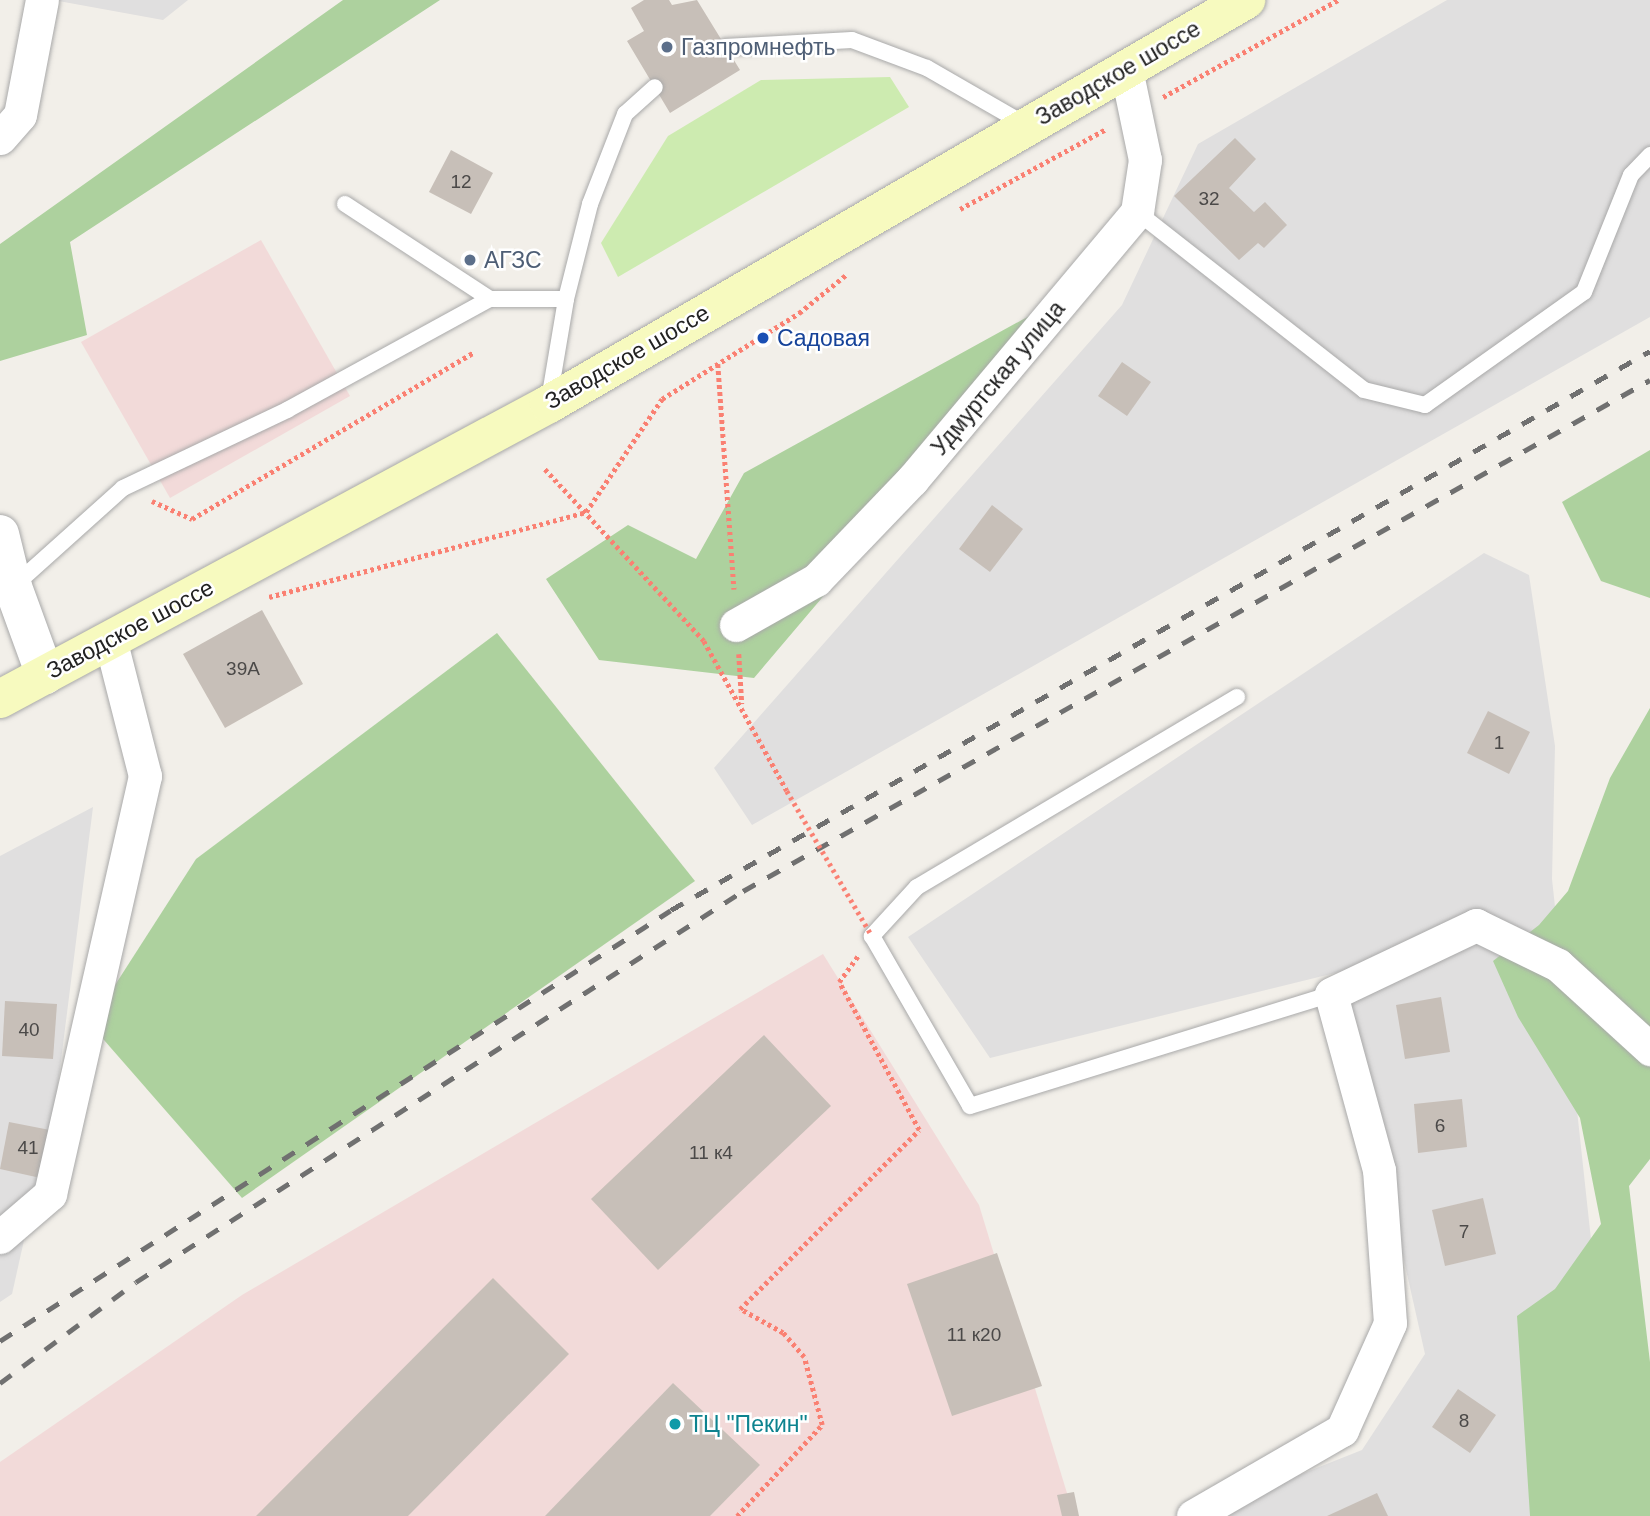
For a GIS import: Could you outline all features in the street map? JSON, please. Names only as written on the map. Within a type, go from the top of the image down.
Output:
[{"type":"main road","name":"Заводское шоссе","points":[[0,699],[549,404],[1026,125],[1246,0]]},
{"type":"street","points":[[0,138],[20,115],[42,0]]},
{"type":"street","points":[[1126,69],[1145,160],[1137,212]]},
{"type":"street","name":"Удмуртская улица","points":[[736,625],[817,580],[912,480],[1137,212]]},
{"type":"street","points":[[0,534],[13,587],[45,675]]},
{"type":"street","points":[[0,1237],[50,1194],[145,776],[110,639]]},
{"type":"street","points":[[1193,1516],[1342,1430],[1390,1322],[1379,1170],[1331,993],[1476,925],[1558,965],[1650,1049]]},
{"type":"lane","points":[[725,47],[852,40],[927,68],[1026,125]]},
{"type":"lane","points":[[549,404],[566,299],[590,204],[625,114],[655,88]]},
{"type":"lane","points":[[1137,212],[1364,390],[1425,405],[1584,292],[1631,175],[1650,155]]},
{"type":"lane","points":[[345,204],[490,299]]},
{"type":"lane","points":[[13,587],[123,488],[287,410],[490,299],[566,299]]},
{"type":"lane","points":[[1237,697],[917,887],[872,936],[970,1106],[1331,993]]},
{"type":"path","points":[[953,213],[1339,0]]},
{"type":"path","points":[[259,599],[586,512],[662,399],[799,313],[856,267]]},
{"type":"path","points":[[123,488],[192,519],[473,352]]},
{"type":"path","points":[[718,364],[743,709]]},
{"type":"path","points":[[545,469],[704,641],[787,791],[872,936],[839,982],[919,1130],[740,1309],[783,1333],[804,1357],[822,1424],[737,1516]]},
{"type":"shaded area","points":[[53,0],[188,0],[163,20]]},
{"type":"shaded area","points":[[1447,0],[1650,0],[1650,317],[752,825],[714,768],[1122,305],[1198,144]]},
{"type":"shaded area","points":[[261,240],[350,396],[170,498],[81,342]]},
{"type":"shaded area","points":[[1484,553],[1529,575],[1555,746],[1552,879],[1617,1480],[1611,1516],[1196,1516],[1362,1450],[1425,1354],[1339,972],[990,1058],[908,937]]},
{"type":"shaded area","points":[[93,807],[57,1092],[12,1294],[0,1302],[0,856]]},
{"type":"shaded area","points":[[823,954],[979,1205],[1074,1516],[0,1516],[0,1462],[242,1295]]},
{"type":"green space","points":[[343,0],[440,0],[70,242],[87,335],[0,361],[0,244]]},
{"type":"green space","points":[[890,77],[909,107],[618,277],[601,243],[668,136],[761,80]]},
{"type":"green space","points":[[1089,283],[754,678],[599,660],[546,579],[628,525],[696,559],[744,473]]},
{"type":"green space","points":[[1650,450],[1650,598],[1601,581],[1562,502]]},
{"type":"green space","points":[[497,633],[695,881],[242,1198],[90,1024],[196,859]]},
{"type":"green space","points":[[1650,708],[1650,1159],[1629,1186],[1650,1362],[1650,1516],[1530,1516],[1517,1316],[1555,1289],[1601,1224],[1580,1118],[1518,1017],[1493,961],[1539,925],[1568,891],[1610,778]]},
{"type":"building","points":[[644,0],[669,0],[672,5],[697,0],[740,70],[670,113],[627,41],[644,31],[631,8]]},
{"type":"building","points":[[1235,138],[1256,159],[1229,188],[1254,212],[1265,202],[1287,225],[1264,248],[1258,243],[1239,260],[1174,196]]},
{"type":"building","points":[[451,150],[493,173],[471,214],[429,192]]},
{"type":"building","points":[[1122,362],[1151,382],[1127,416],[1098,396]]},
{"type":"building","points":[[992,505],[1023,529],[990,572],[959,549]]},
{"type":"building","points":[[262,610],[303,684],[225,728],[183,654]]},
{"type":"building","points":[[1488,711],[1530,732],[1509,774],[1467,753]]},
{"type":"building","points":[[1441,997],[1450,1052],[1405,1059],[1396,1005]]},
{"type":"building","points":[[5,1001],[57,1004],[53,1059],[2,1056]]},
{"type":"building","points":[[764,1035],[831,1106],[658,1270],[591,1199]]},
{"type":"building","points":[[1462,1099],[1467,1147],[1418,1153],[1414,1104]]},
{"type":"building","points":[[9,1122],[55,1131],[45,1179],[0,1169]]},
{"type":"building","points":[[1483,1198],[1496,1254],[1445,1266],[1432,1210]]},
{"type":"building","points":[[997,1253],[1042,1386],[952,1416],[907,1284]]},
{"type":"building","points":[[493,1278],[569,1354],[408,1516],[256,1516]]},
{"type":"building","name":"ТЦ \"Пекин\"","points":[[673,1383],[760,1465],[710,1516],[545,1516]]},
{"type":"building","points":[[1458,1389],[1496,1415],[1470,1453],[1432,1427]]},
{"type":"building","points":[[1074,1492],[1079,1516],[1062,1516],[1057,1495]]},
{"type":"building","points":[[1377,1493],[1388,1516],[1327,1516]]},
{"type":"railway","points":[[0,1341],[671,910],[1650,351]]},
{"type":"railway","points":[[0,1383],[136,1282],[743,891],[1650,380]]},
{"type":"place","name":"Газпромнефть","points":[[667,47]]},
{"type":"place","name":"АГЗС","points":[[470,260]]},
{"type":"place","name":"Садовая","points":[[763,338]]},
{"type":"place","name":"ТЦ \"Пекин\"","points":[[675,1424]]}]
